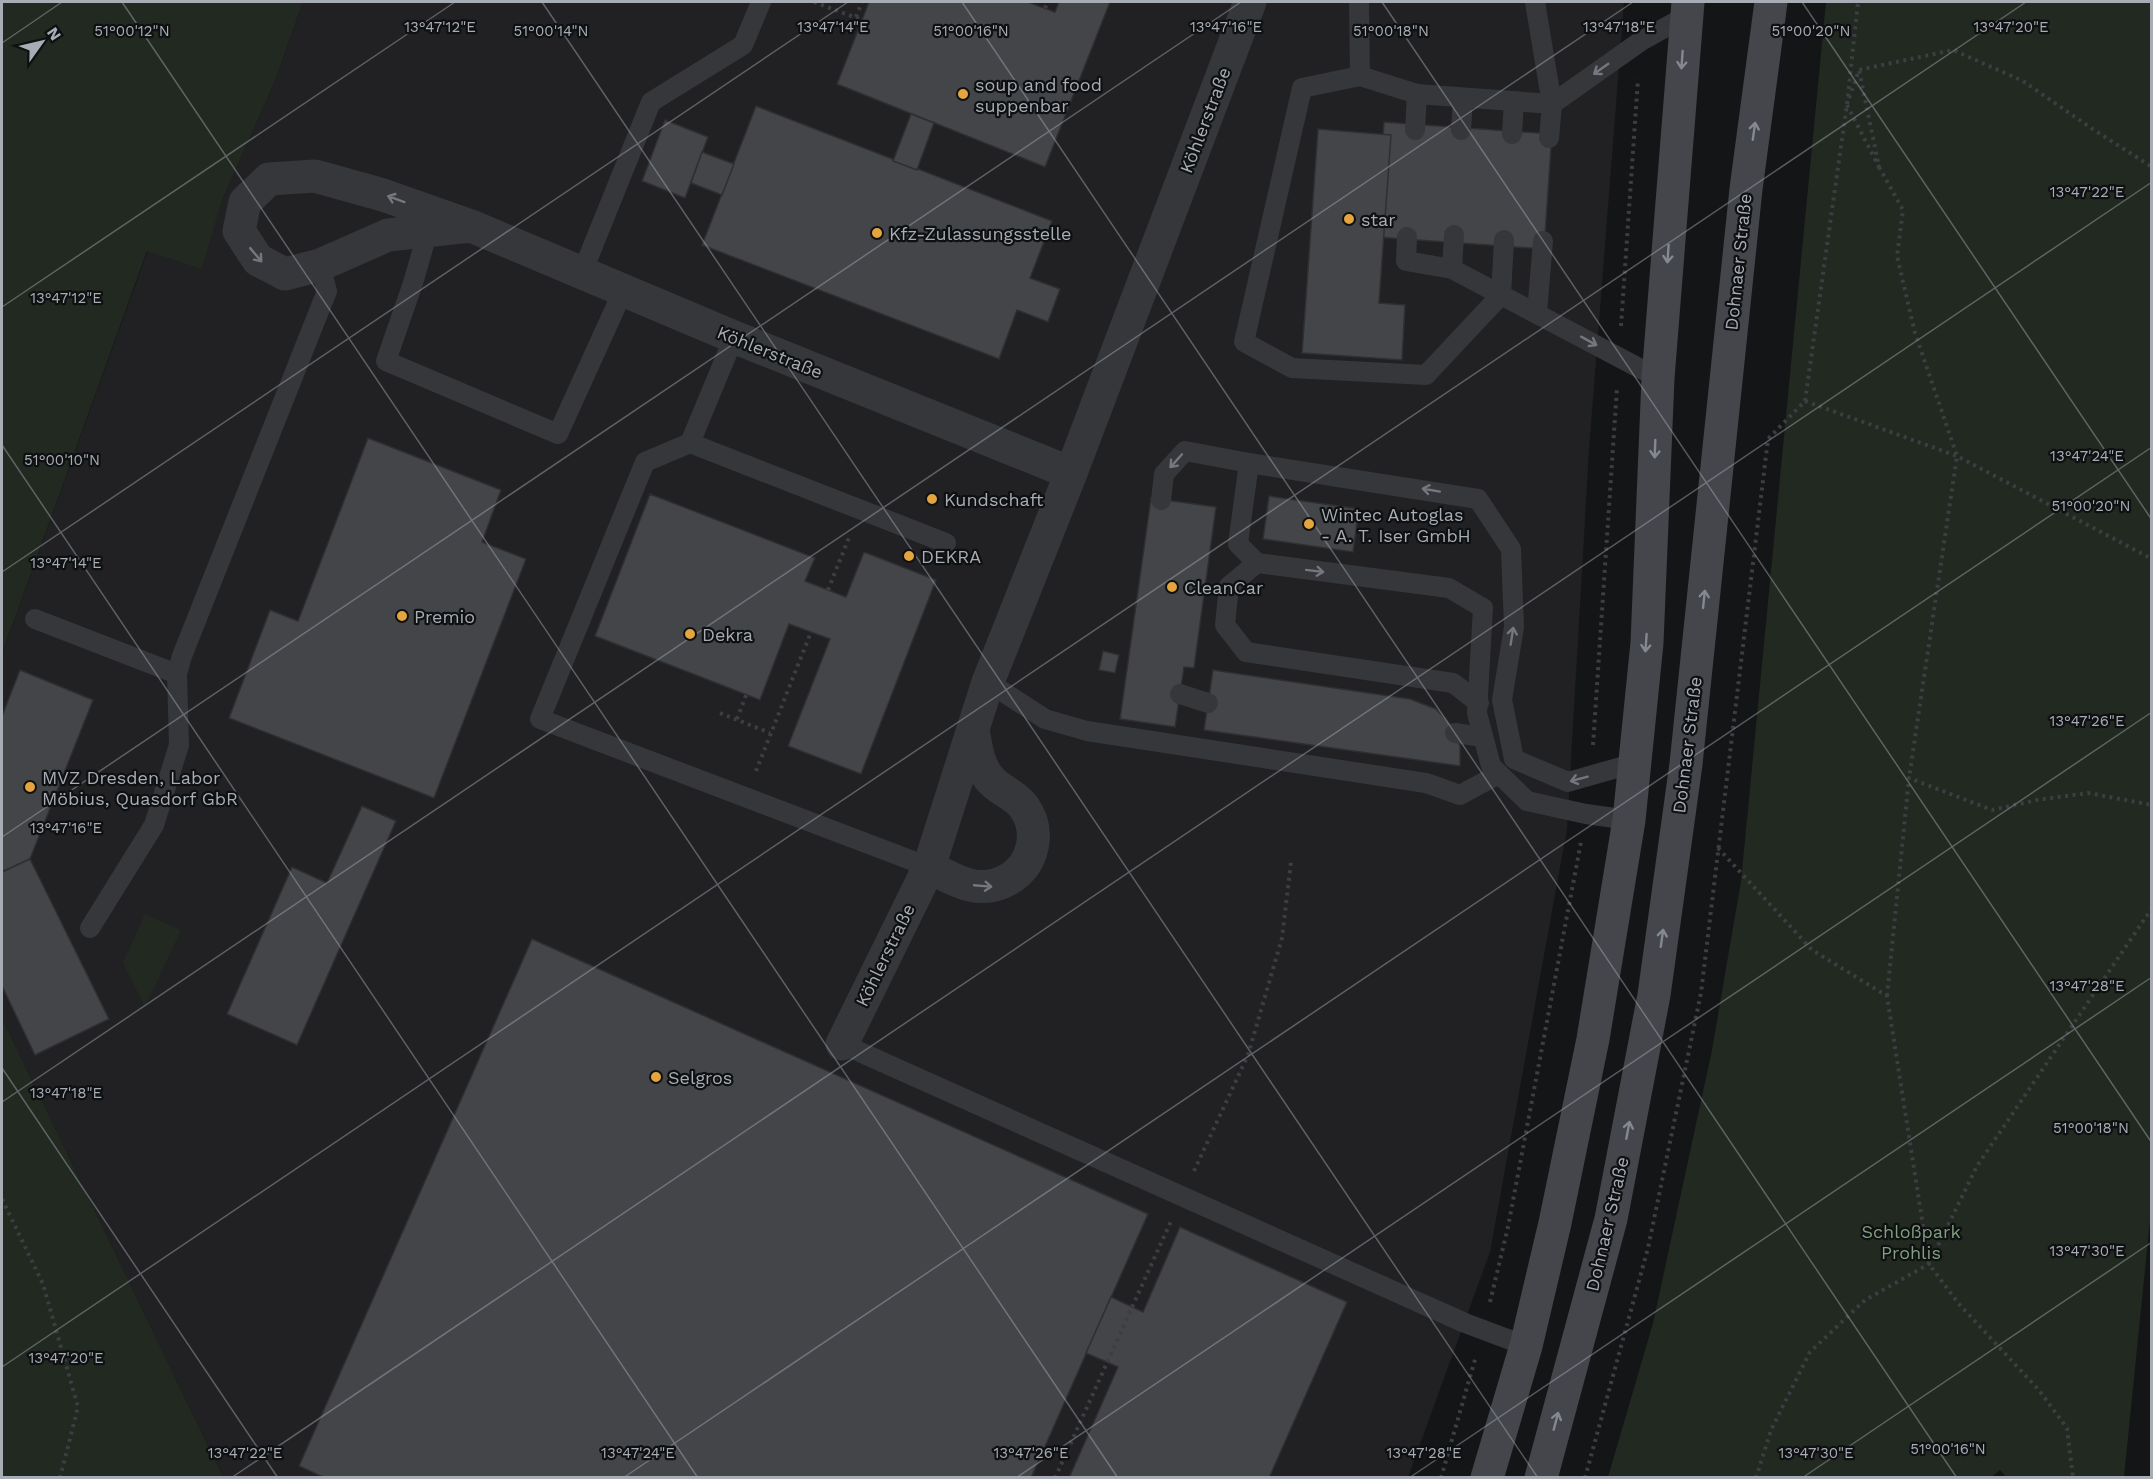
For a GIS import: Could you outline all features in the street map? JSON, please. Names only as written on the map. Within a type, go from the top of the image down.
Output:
[{"type":"main road","name":"Dohnaer Straße","points":[[1541,1478],[1611,1219],[1653,995],[1686,764],[1746,189],[1771,2]]},
{"type":"main road","points":[[1487,1478],[1526,1346],[1555,1223],[1593,1039],[1629,820],[1647,643],[1658,378],[1687,9]]},
{"type":"street","name":"Köhlerstraße","points":[[842,1044],[928,867],[988,682],[1071,473],[1250,2]]},
{"type":"street","name":"Köhlerstraße","points":[[471,226],[388,235],[320,265],[285,274],[258,260],[239,231],[245,202],[270,179],[315,176],[383,195],[471,226],[734,337],[1071,473]]},
{"type":"street","points":[[928,867],[962,884],[996,887],[1018,874],[1031,856],[1033,830],[1024,806],[988,778],[980,762],[972,730]]},
{"type":"lane","points":[[582,273],[651,102],[744,45],[761,2]]},
{"type":"lane","points":[[1359,2],[1360,76]]},
{"type":"lane","points":[[1535,2],[1552,104],[1550,138]]},
{"type":"lane","points":[[1504,240],[1501,295],[1426,375],[1292,368],[1244,342],[1302,88],[1360,76],[1417,94],[1552,104],[1687,9]]},
{"type":"lane","points":[[1415,130],[1417,94]]},
{"type":"lane","points":[[1461,130],[1463,98]]},
{"type":"lane","points":[[1512,134],[1514,101]]},
{"type":"lane","points":[[428,231],[413,284],[386,361],[558,434],[623,291]]},
{"type":"lane","points":[[1452,269],[1454,235]]},
{"type":"lane","points":[[1407,237],[1406,261],[1452,269],[1658,378]]},
{"type":"lane","points":[[1538,313],[1543,241]]},
{"type":"lane","points":[[90,928],[154,825],[179,745],[177,674],[182,656],[327,291],[320,265]]},
{"type":"lane","points":[[690,443],[734,337]]},
{"type":"lane","points":[[928,867],[540,719],[645,462],[690,443],[946,543]]},
{"type":"lane","points":[[1161,500],[1164,474],[1185,451],[1478,499],[1510,549],[1514,627],[1502,700],[1514,759],[1568,782],[1635,763]]},
{"type":"lane","points":[[1249,463],[1238,544],[1257,563],[1449,588],[1483,608],[1478,713],[1491,766],[1527,801],[1586,814],[1629,820]]},
{"type":"lane","points":[[1257,563],[1229,586],[1225,625],[1246,652],[1454,682],[1479,703]]},
{"type":"lane","points":[[35,619],[177,674]]},
{"type":"lane","points":[[988,682],[1045,719],[1087,731],[1426,783],[1460,795],[1499,774]]},
{"type":"lane","points":[[1180,694],[1208,704]]},
{"type":"lane","points":[[1455,733],[1484,737]]},
{"type":"lane","points":[[842,1044],[1483,1331],[1526,1346]]},
{"type":"path","points":[[814,2],[862,20]]},
{"type":"path","points":[[856,17],[862,2]]},
{"type":"path","points":[[1046,8],[1048,2]]},
{"type":"path","points":[[1858,2],[1847,104],[1805,400],[1958,456],[2151,559]]},
{"type":"path","points":[[1591,776],[1641,41]]},
{"type":"path","points":[[1859,70],[1953,50],[2023,81],[2151,167]]},
{"type":"path","points":[[1859,70],[1847,104],[1903,210],[1897,256],[1915,333],[1958,456],[1909,778],[1887,996],[1929,1264],[1958,1303],[2038,1389],[2067,1428],[2073,1478]]},
{"type":"path","points":[[1859,70],[1880,167]]},
{"type":"path","points":[[828,590],[860,509]]},
{"type":"path","points":[[746,797],[811,632]]},
{"type":"path","points":[[737,720],[746,695]]},
{"type":"path","points":[[720,713],[770,733]]},
{"type":"path","points":[[1909,778],[1992,810],[2037,800],[2088,793],[2151,805]]},
{"type":"path","points":[[1441,1478],[1483,1331],[1508,1227],[1586,814]]},
{"type":"path","points":[[1718,847],[1812,950],[1887,996]]},
{"type":"path","points":[[1756,1478],[1771,1430],[1810,1352],[1864,1300],[1929,1264],[1977,1166],[2151,908]]},
{"type":"path","points":[[2,1199],[43,1284],[78,1407],[60,1478]]},
{"type":"shaded area","points":[[303,2],[1624,2],[1589,450],[1567,829],[1490,1252],[1408,1477],[223,1477],[2,1018],[2,654],[148,250],[202,268],[223,198],[275,81]]},
{"type":"green space","points":[[2,2],[303,2],[275,81],[223,198],[202,269],[147,251],[2,654]]},
{"type":"green space","name":"Schloßpark Prohlis","points":[[1826,2],[2151,2],[2152,1201],[2124,1477],[2006,1477],[2000,1470],[1990,1478],[1608,1477],[1653,1323],[1712,1050],[1741,881]]},
{"type":"green space","points":[[145,914],[181,930],[145,1007],[123,963]]},
{"type":"green space","points":[[2,1018],[223,1477],[2,1477]]},
{"type":"building","points":[[869,2],[1028,2],[1055,12],[1059,2],[1110,2],[1045,167],[837,84]]},
{"type":"building","name":"Kfz-Zulassungsstelle","points":[[756,106],[1052,221],[1030,278],[1060,289],[1048,322],[1017,310],[999,359],[702,245]]},
{"type":"building","points":[[911,114],[934,123],[917,170],[893,161]]},
{"type":"building","points":[[665,120],[708,137],[685,198],[642,181]]},
{"type":"building","points":[[1384,122],[1552,134],[1544,249],[1376,237]]},
{"type":"building","name":"star","points":[[1318,129],[1391,135],[1379,303],[1405,305],[1402,360],[1302,353]]},
{"type":"building","points":[[702,152],[734,164],[722,195],[691,183]]},
{"type":"building","name":"Premio","points":[[368,438],[501,490],[482,542],[526,559],[434,798],[229,718],[270,610],[298,621]]},
{"type":"building","name":"Dekra","points":[[650,494],[815,558],[805,581],[846,597],[864,552],[936,580],[861,774],[788,746],[830,639],[789,624],[760,700],[595,636]]},
{"type":"building","points":[[1269,496],[1359,509],[1353,552],[1263,539]]},
{"type":"building","name":"CleanCar","points":[[1151,498],[1216,507],[1194,668],[1184,667],[1175,727],[1120,719]]},
{"type":"building","points":[[1103,651],[1119,655],[1115,673],[1099,670]]},
{"type":"building","name":"MVZ Dresden, Labor Möbius, Quasdorf GbR","points":[[20,670],[93,700],[30,859],[2,872],[2,716]]},
{"type":"building","points":[[1213,670],[1410,699],[1436,709],[1452,726],[1460,746],[1460,766],[1204,730]]},
{"type":"building","points":[[362,806],[396,821],[297,1045],[227,1014],[292,867],[327,883]]},
{"type":"building","points":[[30,859],[109,1019],[35,1055],[2,986],[2,872]]},
{"type":"building","name":"Selgros","points":[[532,939],[1148,1214],[1031,1478],[325,1478],[299,1466]]},
{"type":"building","points":[[1180,1227],[1347,1302],[1269,1478],[1069,1478],[1118,1367],[1086,1353],[1111,1297],[1143,1312]]},
{"type":"place","name":"soup and food suppenbar","points":[[963,94]]},
{"type":"place","name":"star","points":[[1349,219]]},
{"type":"place","name":"Kfz-Zulassungsstelle","points":[[877,233]]},
{"type":"place","name":"Kundschaft","points":[[932,499]]},
{"type":"place","name":"Wintec Autoglas - A. T. Iser GmbH","points":[[1309,524]]},
{"type":"place","name":"DEKRA","points":[[909,556]]},
{"type":"place","name":"CleanCar","points":[[1172,587]]},
{"type":"place","name":"Premio","points":[[402,616]]},
{"type":"place","name":"Dekra","points":[[690,634]]},
{"type":"place","name":"MVZ Dresden, Labor Möbius, Quasdorf GbR","points":[[30,787]]},
{"type":"place","name":"Selgros","points":[[656,1077]]}]
